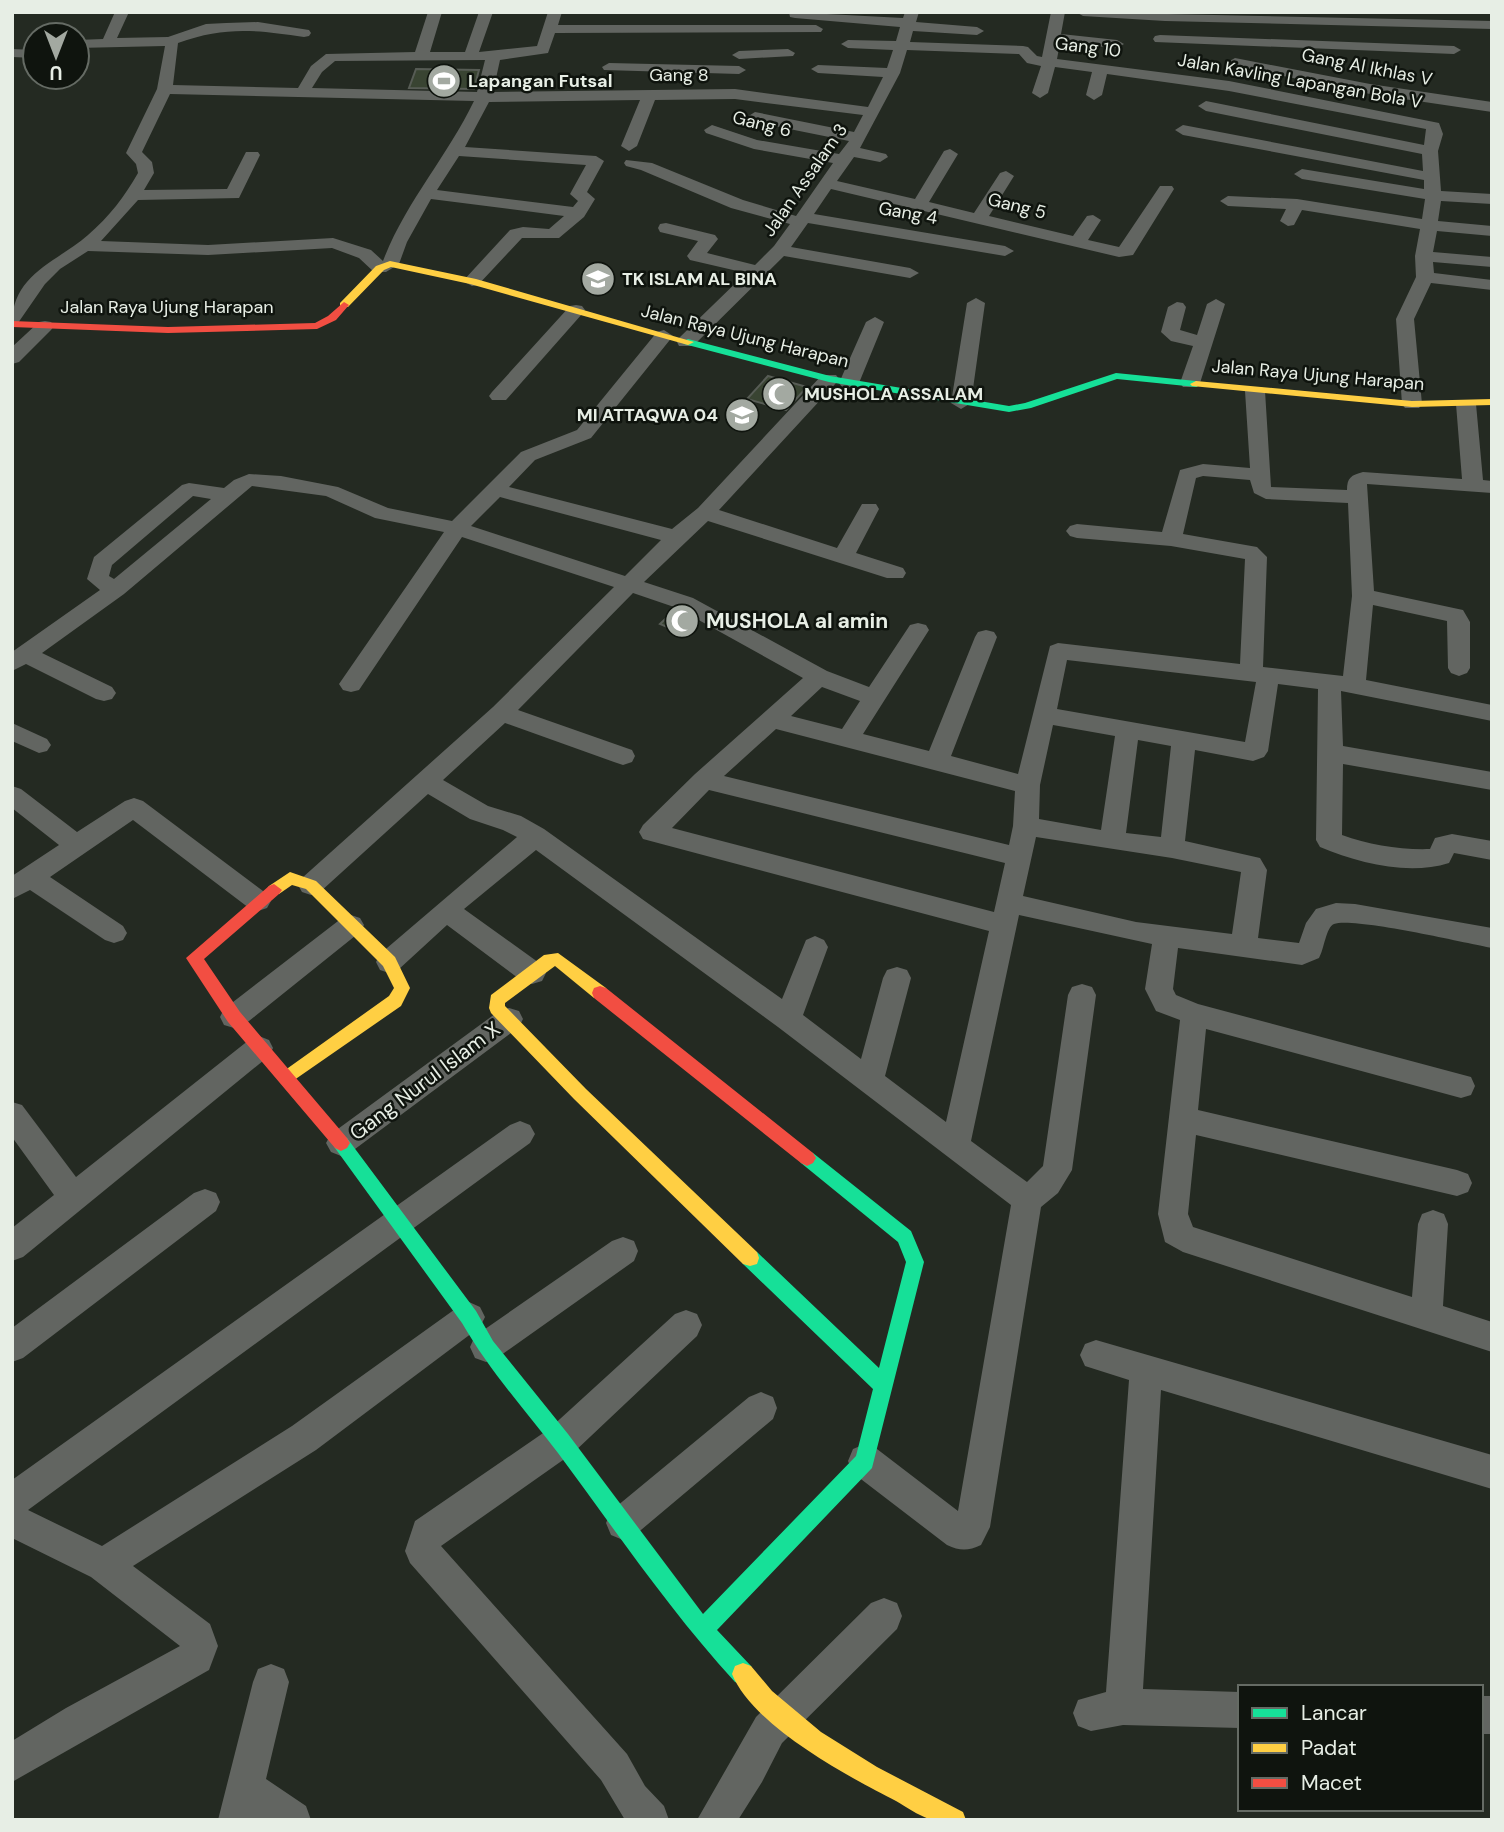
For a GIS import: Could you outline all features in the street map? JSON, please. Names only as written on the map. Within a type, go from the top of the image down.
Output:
[{"type":"street","points":[[109,41],[122,12]]},
{"type":"street","points":[[421,56],[435,12]]},
{"type":"street","points":[[470,57],[486,12]]},
{"type":"street","points":[[302,93],[316,69],[331,57],[470,57],[542,50],[555,12]]},
{"type":"street","points":[[735,94],[739,12]]},
{"type":"street","points":[[789,12],[910,20],[976,30]]},
{"type":"street","points":[[1040,93],[1059,12],[1049,12]]},
{"type":"street","points":[[1083,12],[1165,18],[1273,16],[1356,23],[1468,18],[1492,25]]},
{"type":"street","points":[[1165,18],[1156,56],[1371,48],[1454,50]]},
{"type":"street","name":"Jalan Assalam 3","points":[[686,342],[780,250],[851,150],[893,74],[910,20]]},
{"type":"street","points":[[1356,23],[1371,48],[1372,77]]},
{"type":"street","points":[[170,41],[217,27],[258,26],[304,33]]},
{"type":"street","points":[[602,95],[613,27]]},
{"type":"street","points":[[550,29],[816,29]]},
{"type":"street","points":[[12,321],[39,280],[54,265],[97,237],[146,173],[144,162],[134,153],[165,89],[172,44],[156,34],[91,43]]},
{"type":"street","points":[[1053,37],[1117,44]]},
{"type":"street","points":[[848,44],[901,45]]},
{"type":"street","name":"Gang 10","points":[[901,45],[1023,50],[1028,53],[1029,59],[1101,67],[1156,56]]},
{"type":"street","points":[[610,56],[788,53]]},
{"type":"street","points":[[85,246],[208,250],[332,243],[365,254],[385,266],[484,97],[494,56]]},
{"type":"street","name":"Jalan Kavling Lapangan Bola V","points":[[1156,56],[1229,86],[1429,124],[1433,126],[1433,143]]},
{"type":"street","name":"Gang Al Ikhlas V","points":[[1235,62],[1372,77],[1492,107]]},
{"type":"street","points":[[1094,95],[1101,67]]},
{"type":"street","points":[[818,69],[893,74]]},
{"type":"street","points":[[165,89],[484,97]]},
{"type":"street","points":[[629,146],[650,94]]},
{"type":"street","name":"Gang 8","points":[[484,97],[735,94],[873,112]]},
{"type":"street","points":[[1206,106],[1433,143],[1429,225],[1424,256],[1425,277],[1405,319],[1412,404]]},
{"type":"street","points":[[755,117],[851,150],[880,157]]},
{"type":"street","name":"Gang 6","points":[[712,130],[754,144],[851,150]]},
{"type":"street","points":[[1183,130],[1492,199]]},
{"type":"street","points":[[454,151],[596,161],[579,194],[587,199],[578,213],[552,234],[516,234],[471,281]]},
{"type":"street","points":[[920,204],[950,154]]},
{"type":"street","points":[[131,195],[233,194],[253,155]]},
{"type":"street","name":"Gang 4","points":[[632,163],[653,168],[752,210],[1005,251]]},
{"type":"street","points":[[1302,174],[1432,186]]},
{"type":"street","points":[[979,219],[1006,176]]},
{"type":"street","name":"Gang 5","points":[[826,183],[1119,252],[1127,251],[1166,190]]},
{"type":"street","points":[[427,194],[578,213]]},
{"type":"street","points":[[1228,201],[1297,204],[1429,225],[1492,231]]},
{"type":"street","points":[[1288,221],[1297,204]]},
{"type":"street","points":[[1078,242],[1093,220]]},
{"type":"street","points":[[666,228],[709,239],[696,256],[759,271]]},
{"type":"street","points":[[780,250],[910,272]]},
{"type":"street","points":[[1424,256],[1492,262]]},
{"type":"street","name":"Jalan Raya Ujung Harapan","points":[[12,321],[45,326],[168,330],[317,326],[332,318],[385,266],[471,281],[686,342],[839,381],[1009,409],[1027,406],[1116,376],[1412,404],[1492,402]]},
{"type":"street","points":[[1425,277],[1492,285]]},
{"type":"street","points":[[12,278],[39,280]]},
{"type":"street","points":[[961,403],[976,303]]},
{"type":"street","points":[[1190,383],[1216,304]]},
{"type":"street","points":[[1177,307],[1170,332],[1178,337],[1203,342]]},
{"type":"street","points":[[499,396],[576,310]]},
{"type":"street","points":[[311,885],[501,713],[677,537],[705,513],[839,381],[875,322]]},
{"type":"street","points":[[12,358],[45,326]]},
{"type":"street","points":[[351,684],[457,528],[528,456],[584,434],[664,336]]},
{"type":"street","points":[[1255,391],[1261,489],[1266,493],[1357,497]]},
{"type":"street","points":[[1466,404],[1483,487],[1363,478],[1356,484],[1363,596],[1341,683],[1331,753],[1327,838],[1332,842],[1407,859],[1432,860],[1440,856],[1444,845],[1452,843],[1492,851]]},
{"type":"street","points":[[1171,539],[1187,474],[1203,470],[1259,475]]},
{"type":"street","points":[[19,659],[116,589],[249,480],[281,482],[331,491],[382,513],[457,528],[631,585],[685,604],[819,677],[875,698]]},
{"type":"street","points":[[116,589],[98,579],[102,562],[189,489],[229,495]]},
{"type":"street","points":[[495,489],[677,537]]},
{"type":"street","points":[[843,557],[869,509]]},
{"type":"street","points":[[705,513],[895,573]]},
{"type":"street","points":[[1044,715],[1256,751],[1259,675],[1256,557],[1249,552],[1171,539],[1077,531]]},
{"type":"street","points":[[1363,596],[1455,615],[1459,622],[1459,668]]},
{"type":"street","points":[[848,739],[918,630]]},
{"type":"street","points":[[936,764],[986,638]]},
{"type":"street","points":[[955,1146],[1026,826],[1028,785],[1058,651],[1341,683],[1492,713]]},
{"type":"street","points":[[19,659],[104,693]]},
{"type":"street","points":[[819,677],[775,720],[704,780],[652,832],[1007,914],[1243,947],[1302,954],[1310,951],[1321,920],[1338,913],[1492,938]]},
{"type":"street","points":[[501,713],[623,756]]},
{"type":"street","points":[[775,720],[936,764],[1028,785]]},
{"type":"street","points":[[1112,841],[1128,730]]},
{"type":"street","points":[[12,731],[40,745]]},
{"type":"street","points":[[1172,848],[1185,739]]},
{"type":"street","points":[[1331,753],[1492,781]]},
{"type":"street","points":[[704,780],[1019,857]]},
{"type":"street","points":[[426,781],[479,813],[512,823],[535,836],[788,1019],[1027,1200]]},
{"type":"street","points":[[12,795],[76,845]]},
{"type":"street","points":[[114,933],[22,883],[132,808],[138,807],[258,901]]},
{"type":"street","points":[[1026,826],[1172,848],[1251,865],[1254,870],[1243,947]]},
{"type":"street","points":[[389,962],[446,910],[535,836]]},
{"type":"street","points":[[287,1078],[400,997],[401,984],[389,962],[311,885],[287,878],[193,960],[234,1017],[341,1143],[469,1317],[486,1347],[561,1441],[702,1630],[732,1660],[756,1692],[808,1739],[955,1820]]},
{"type":"street","points":[[446,910],[532,973]]},
{"type":"street","points":[[234,1017],[351,925]]},
{"type":"street","points":[[1166,936],[1159,989],[1166,1003],[1194,1014],[1461,1086]]},
{"type":"street","points":[[788,1019],[815,947]]},
{"type":"street","points":[[702,1630],[865,1461],[915,1262],[911,1247],[905,1237],[558,959],[550,960],[497,1000],[495,1006],[580,1094],[883,1385]]},
{"type":"street","points":[[869,1082],[897,978]]},
{"type":"street","points":[[865,1461],[959,1533],[969,1533],[974,1527],[1027,1200],[1047,1184],[1058,1170],[1082,995]]},
{"type":"street","points":[[1194,1014],[1173,1214],[1176,1232],[1183,1238],[1492,1337]]},
{"type":"street","name":"Gang Nurul Islam X","points":[[341,1143],[509,1019]]},
{"type":"street","points":[[12,1247],[260,1048]]},
{"type":"street","points":[[12,1114],[73,1197]]},
{"type":"street","points":[[1182,1119],[1457,1183]]},
{"type":"street","points":[[12,1501],[520,1134]]},
{"type":"street","points":[[12,1347],[205,1202]]},
{"type":"street","points":[[1426,1317],[1433,1224]]},
{"type":"street","points":[[486,1347],[623,1251]]},
{"type":"street","points":[[103,1566],[303,1438],[469,1317]]},
{"type":"street","points":[[650,1820],[632,1799],[614,1767],[422,1551],[427,1533],[561,1441],[686,1325]]},
{"type":"street","points":[[1096,1354],[1492,1472]]},
{"type":"street","points":[[1146,1370],[1107,1710],[1238,1710]]},
{"type":"street","points":[[623,1523],[761,1408]]},
{"type":"street","points":[[12,1520],[103,1566],[197,1637],[200,1646],[196,1657],[79,1721],[12,1763]]},
{"type":"street","points":[[716,1820],[749,1769],[769,1730],[884,1616]]},
{"type":"street","points":[[271,1682],[241,1803],[292,1820]]},
{"type":"building","name":"Lapangan Futsal","points":[[416,69],[479,70],[474,89],[409,88]]},
{"type":"building","name":"MUSHOLA ASSALAM","points":[[768,376],[807,387],[786,410],[747,399]]},
{"type":"building","name":"MUSHOLA al amin","points":[[675,610],[698,623],[686,635],[660,624]]},
{"type":"traffic: fast","points":[[688,342],[829,379],[1009,409],[1027,406],[1116,376],[1196,384]]},
{"type":"traffic: fast","points":[[341,1143],[469,1317],[486,1347],[561,1441],[702,1630],[743,1674]]},
{"type":"traffic: fast","points":[[702,1630],[865,1461],[915,1262],[905,1237],[807,1158]]},
{"type":"traffic: fast","points":[[750,1258],[883,1385]]},
{"type":"traffic: slow","points":[[344,305],[380,268],[390,264],[472,281],[688,342]]},
{"type":"traffic: slow","points":[[1196,384],[1412,404],[1492,402]]},
{"type":"traffic: slow","points":[[274,890],[290,878],[311,885],[389,962],[402,988],[395,1001],[287,1078]]},
{"type":"traffic: slow","points":[[600,993],[558,959],[550,960],[497,1000],[497,1008],[580,1094],[750,1258]]},
{"type":"traffic: slow","points":[[743,1674],[764,1699],[813,1740],[869,1775],[955,1820]]},
{"type":"traffic: jam","points":[[12,324],[168,330],[317,326],[332,318],[344,305]]},
{"type":"traffic: jam","points":[[274,890],[194,958],[234,1017],[341,1143]]},
{"type":"traffic: jam","points":[[600,993],[807,1158]]},
{"type":"place","name":"Lapangan Futsal","points":[[444,81]]},
{"type":"place","name":"TK ISLAM AL BINA","points":[[598,279]]},
{"type":"place","name":"MUSHOLA ASSALAM","points":[[779,394]]},
{"type":"place","name":"MI ATTAQWA 04","points":[[742,415]]},
{"type":"place","name":"MUSHOLA al amin","points":[[682,621]]}]
